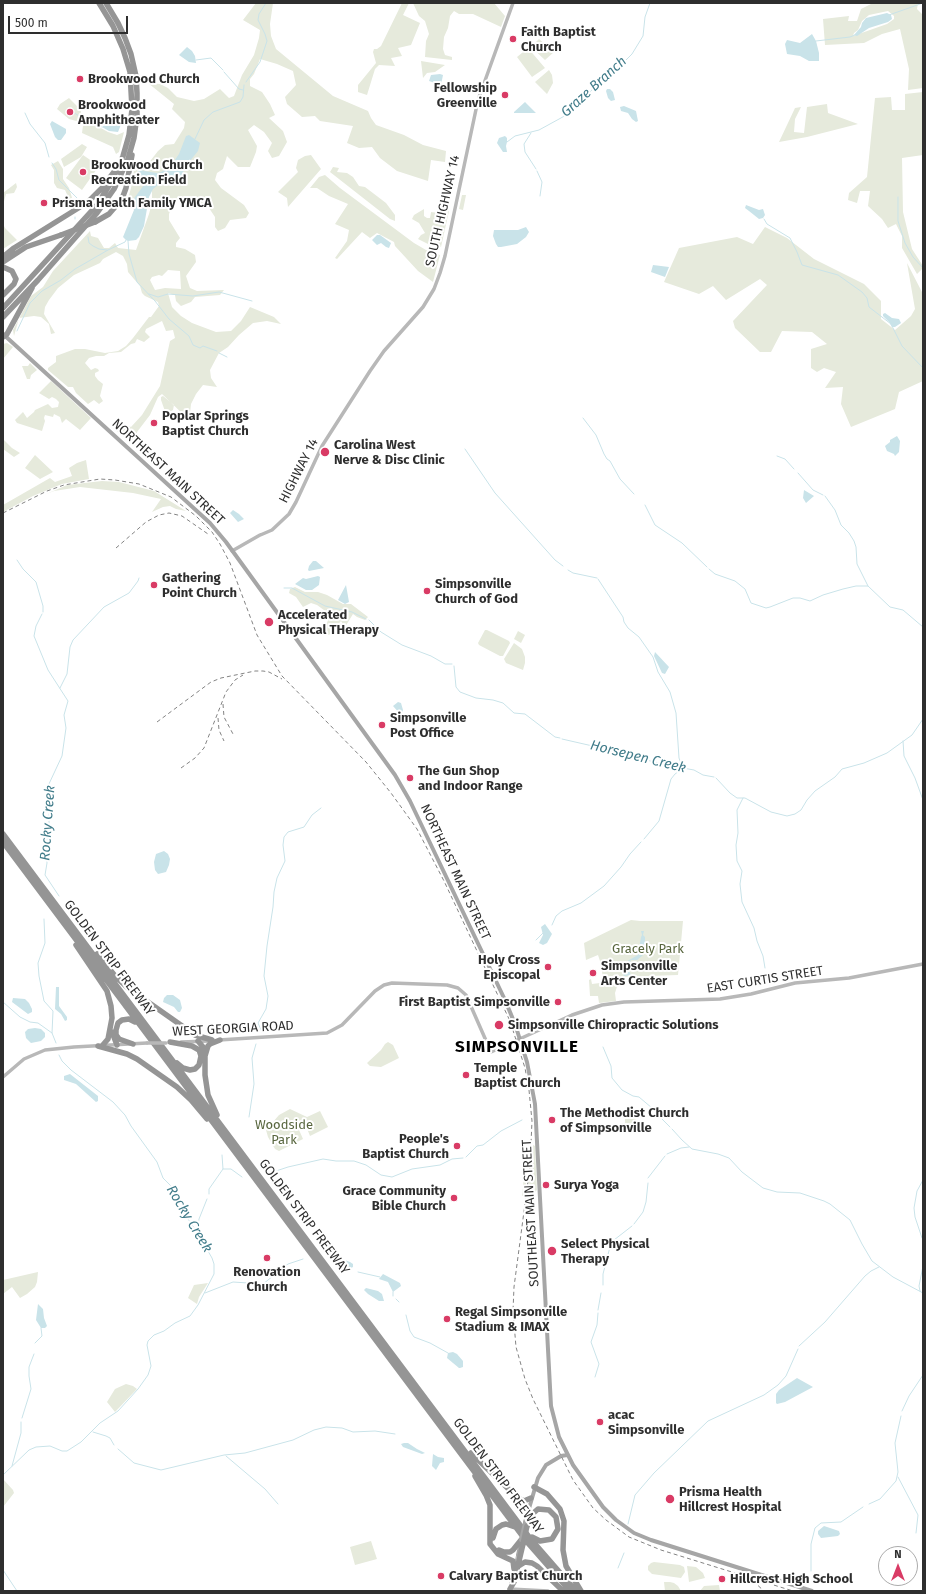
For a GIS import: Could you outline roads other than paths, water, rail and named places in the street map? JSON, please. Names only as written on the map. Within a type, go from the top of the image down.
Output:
[{"type":"highway","points":[[3,308],[97,204],[112,181],[120,165],[129,135],[132,109],[130,72],[118,36],[99,3]]},
{"type":"highway","points":[[3,262],[14,253],[26,247],[95,222],[111,212],[124,194],[137,126],[136,81],[132,58],[122,30],[106,3]]},
{"type":"highway","points":[[3,317],[97,213],[114,189],[124,169],[131,149],[137,116]]},
{"type":"highway","points":[[3,256],[88,202],[108,180],[124,152]]},
{"type":"highway","points":[[3,267],[12,271],[16,278],[14,284],[3,295]]},
{"type":"highway","points":[[4,336],[35,283]]},
{"type":"highway","name":"GOLDEN STRIP FREEWAY","points":[[3,834],[166,1052],[231,1142]]},
{"type":"highway","name":"GOLDEN STRIP FREEWAY","points":[[3,842],[142,1028],[231,1142],[529,1537],[576,1591]]},
{"type":"highway","points":[[58,916],[107,992],[111,1006],[112,1018],[108,1039],[100,1046]]},
{"type":"highway","points":[[68,921],[116,977],[128,988],[195,1035],[212,1040]]},
{"type":"highway","points":[[133,1044],[122,1041],[118,1037],[116,1030],[118,1023],[129,1018],[142,1028]]},
{"type":"highway","points":[[111,1024],[112,1035],[117,1045]]},
{"type":"highway","points":[[205,1056],[208,1046],[220,1040]]},
{"type":"highway","points":[[198,1041],[203,1047],[205,1056],[205,1075],[208,1095],[212,1107],[231,1142]]},
{"type":"highway","points":[[166,1052],[183,1068],[190,1070],[195,1069],[199,1065],[202,1056],[199,1050],[192,1046],[168,1042]]},
{"type":"highway","points":[[100,1046],[127,1054],[177,1087],[231,1142]]},
{"type":"highway","points":[[458,1444],[518,1498],[524,1501],[531,1498]]},
{"type":"highway","points":[[458,1444],[490,1505],[490,1544],[493,1550],[498,1554],[513,1560],[516,1568]]},
{"type":"highway","name":"GOLDEN STRIP FREEWAY","points":[[458,1444],[519,1530],[570,1591]]},
{"type":"highway","points":[[534,1487],[547,1494],[560,1509],[564,1521],[563,1550],[566,1566],[580,1591]]},
{"type":"highway","points":[[507,1507],[532,1536],[538,1541],[552,1539],[557,1533],[558,1525],[555,1514],[549,1510],[542,1508],[533,1512],[526,1524],[522,1542],[516,1568],[514,1582],[509,1590]]},
{"type":"highway","points":[[519,1530],[510,1525],[502,1524],[494,1532],[493,1541],[497,1549],[506,1553],[513,1550],[522,1542]]},
{"type":"highway","points":[[506,1557],[518,1555]]},
{"type":"highway","points":[[516,1568],[525,1562],[532,1563],[563,1591]]},
{"type":"main road","name":"SOUTH HIGHWAY 14","points":[[350,402],[381,355],[423,307],[436,283],[445,256],[478,100],[513,3]]},
{"type":"main road","name":"NORTHEAST MAIN STREET","points":[[4,336],[198,510],[217,530],[404,790],[510,1012],[520,1038]]},
{"type":"main road","name":"HIGHWAY 14","points":[[232,551],[272,530],[288,514],[316,456],[350,402]]},
{"type":"main road","name":"EAST CURTIS STREET","points":[[491,1052],[572,1015],[606,1004],[720,999],[751,994],[795,983],[852,977],[923,964]]},
{"type":"main road","name":"WEST GEORGIA ROAD","points":[[3,1077],[24,1059],[42,1051],[66,1048],[326,1033],[342,1026],[375,991],[384,985],[392,983],[453,986],[462,990],[466,995],[491,1052]]},
{"type":"main road","name":"SOUTHEAST MAIN STREET","points":[[520,1038],[530,1074],[535,1104],[551,1406],[556,1430],[567,1455],[603,1507],[616,1520],[634,1533],[651,1540],[812,1591]]},
{"type":"main road","points":[[526,1524],[534,1487],[542,1471],[546,1465],[554,1459],[567,1455]]},
{"type":"main road","points":[[516,1568],[522,1542]]},
{"type":"main road","points":[[509,1590],[548,1591]]},
{"type":"water","points":[[887,13],[891,15],[892,19],[888,22],[869,28],[857,36],[854,35],[866,18]]},
{"type":"water","points":[[812,34],[816,41],[819,61],[809,61],[800,56],[787,54],[785,44],[787,40],[800,43]]},
{"type":"water","points":[[187,47],[195,56],[196,63],[189,62],[179,55]]},
{"type":"water","points":[[431,75],[443,75],[441,85],[429,81]]},
{"type":"water","points":[[607,89],[610,89],[613,92],[615,100],[611,101],[608,98],[606,91]]},
{"type":"water","points":[[525,102],[536,113],[514,113],[514,112]]},
{"type":"water","points":[[624,106],[636,111],[638,121],[636,122],[628,113],[621,111],[620,107]]},
{"type":"water","points":[[118,116],[121,116],[122,122],[118,132],[109,131],[102,127]]},
{"type":"water","points":[[52,121],[66,129],[66,133],[61,140],[58,140],[55,137],[50,124]]},
{"type":"water","points":[[189,135],[200,143],[198,151],[185,167],[180,181],[175,184],[158,185],[153,189],[149,197],[144,226],[139,237],[136,240],[126,240],[123,237],[134,210],[132,201],[144,185],[145,181],[138,172],[138,168],[144,171],[157,173],[170,167],[179,154],[186,136]]},
{"type":"water","points":[[505,136],[507,138],[507,152],[503,152],[497,143],[499,138]]},
{"type":"water","points":[[746,205],[759,210],[763,209],[765,215],[763,218],[759,219],[745,208]]},
{"type":"water","points":[[526,227],[529,232],[526,237],[517,244],[498,247],[496,244],[493,236],[494,230],[518,230]]},
{"type":"water","points":[[377,235],[380,235],[391,243],[389,248],[381,243],[377,245],[372,240]]},
{"type":"water","points":[[653,265],[669,267],[665,277],[651,272]]},
{"type":"water","points":[[885,313],[892,318],[899,319],[901,323],[895,327],[892,327],[883,316]]},
{"type":"water","points":[[897,436],[900,441],[899,452],[895,456],[887,451],[885,446],[890,442],[890,440]]},
{"type":"water","points":[[804,490],[814,496],[806,503],[803,498]]},
{"type":"water","points":[[233,510],[244,519],[238,522],[230,513]]},
{"type":"water","points":[[313,561],[316,561],[324,568],[309,571],[309,566]]},
{"type":"water","points":[[318,576],[320,577],[319,585],[312,590],[306,590],[295,584],[303,578],[306,579]]},
{"type":"water","points":[[346,585],[349,602],[345,604],[338,600]]},
{"type":"water","points":[[655,652],[669,667],[665,674],[662,673],[654,656]]},
{"type":"water","points":[[398,702],[401,703],[403,710],[401,715],[393,706]]},
{"type":"water","points":[[164,851],[168,854],[170,859],[169,865],[166,872],[158,874],[155,870],[154,862],[156,854]]},
{"type":"water","points":[[545,924],[552,934],[547,943],[543,945],[539,943],[543,935],[541,927]]},
{"type":"water","points":[[641,931],[644,931],[643,935],[645,937],[645,945],[642,945],[641,947],[643,955],[637,960],[631,960],[627,967],[631,975],[624,976],[623,974],[625,970],[623,969],[622,964],[638,955],[642,935]]},
{"type":"water","points":[[56,987],[59,987],[59,1006],[67,1017],[67,1020],[65,1021],[61,1014],[55,1009]]},
{"type":"water","points":[[167,995],[173,995],[180,1000],[182,1008],[180,1012],[178,1012],[174,1007],[163,1002]]},
{"type":"water","points":[[13,998],[25,999],[29,1003],[32,1012],[28,1014],[12,1002]]},
{"type":"water","points":[[28,1029],[41,1029],[45,1033],[45,1037],[41,1041],[31,1043],[26,1038],[25,1032]]},
{"type":"water","points":[[70,1074],[98,1096],[98,1101],[96,1102],[76,1084],[64,1080],[64,1076]]},
{"type":"water","points":[[335,1256],[350,1262],[353,1264],[353,1267],[349,1269],[338,1264],[334,1258]]},
{"type":"water","points":[[383,1274],[400,1283],[401,1286],[393,1292],[388,1282],[379,1279]]},
{"type":"water","points":[[366,1288],[378,1291],[382,1294],[384,1301],[379,1301],[368,1294],[364,1290]]},
{"type":"water","points":[[38,1304],[43,1309],[47,1326],[45,1328],[41,1328],[36,1320]]},
{"type":"water","points":[[453,1352],[463,1361],[463,1367],[459,1368],[447,1358],[448,1353]]},
{"type":"water","points":[[797,1378],[813,1387],[785,1402],[777,1404],[776,1394],[779,1390]]},
{"type":"water","points":[[408,1443],[425,1453],[422,1454],[403,1447],[401,1444]]},
{"type":"water","points":[[433,1454],[444,1458],[444,1462],[440,1463],[436,1470],[432,1466]]},
{"type":"water","points":[[824,1526],[839,1531],[840,1534],[838,1536],[821,1538],[818,1531]]},
{"type":"waterway","points":[[246,82],[260,62],[267,41],[258,20],[259,14],[266,3]]},
{"type":"waterway","name":"Graze Branch","points":[[507,142],[515,136],[539,130],[570,113],[582,102],[595,86],[625,61],[632,54],[643,36],[645,17],[650,3]]},
{"type":"waterway","points":[[889,15],[923,3]]},
{"type":"waterway","points":[[816,41],[850,37],[855,35]]},
{"type":"waterway","points":[[196,60],[211,58],[223,70]]},
{"type":"waterway","points":[[224,72],[239,89],[243,90]]},
{"type":"waterway","points":[[195,139],[204,120],[213,112],[240,102],[243,97],[244,85]]},
{"type":"waterway","points":[[73,112],[79,116]]},
{"type":"waterway","points":[[25,113],[30,124],[45,143],[49,157]]},
{"type":"waterway","points":[[84,119],[102,127]]},
{"type":"waterway","points":[[531,133],[524,144],[525,152],[536,169]]},
{"type":"waterway","points":[[52,163],[56,169],[59,180],[77,198]]},
{"type":"waterway","points":[[133,165],[137,169]]},
{"type":"waterway","points":[[537,171],[542,182],[540,196]]},
{"type":"waterway","points":[[898,197],[898,221],[905,243],[913,257],[923,268]]},
{"type":"waterway","points":[[764,219],[767,224],[790,238],[802,265],[838,275],[862,292],[867,298],[869,307],[891,324],[902,346],[923,368]]},
{"type":"waterway","points":[[88,237],[89,243],[93,246],[99,249],[107,250]]},
{"type":"waterway","points":[[17,331],[30,303],[42,291],[61,280],[75,269],[125,242],[126,240]]},
{"type":"waterway","points":[[128,241],[129,254],[137,282],[169,319],[189,336],[193,345],[200,348],[203,346],[217,351]]},
{"type":"waterway","points":[[149,294],[158,297],[168,294],[193,296],[219,292],[252,301]]},
{"type":"waterway","points":[[219,353],[227,357]]},
{"type":"waterway","points":[[583,418],[596,435],[604,454],[610,461],[620,479],[634,494]]},
{"type":"waterway","points":[[465,449],[495,493],[555,560],[563,566]]},
{"type":"waterway","points":[[777,456],[785,459],[794,469]]},
{"type":"waterway","points":[[798,473],[813,490],[823,495]]},
{"type":"waterway","points":[[825,496],[835,510],[841,525],[854,541],[856,547],[857,564],[868,586]]},
{"type":"waterway","points":[[645,505],[655,525],[682,543],[707,567]]},
{"type":"waterway","name":"Rocky Creek","points":[[17,560],[23,569],[36,582],[43,606],[43,612]]},
{"type":"waterway","points":[[709,569],[715,574],[735,581],[745,589],[751,603],[766,608],[793,598],[800,598],[810,601],[843,589],[856,586],[868,586],[890,607],[903,610],[923,627]]},
{"type":"waterway","points":[[568,570],[573,573],[597,578]]},
{"type":"waterway","points":[[60,688],[67,674],[70,647],[73,640],[104,607],[129,593],[139,578]]},
{"type":"waterway","points":[[598,579],[623,617],[628,628],[639,637],[653,657],[658,672],[670,692],[676,713],[679,758],[683,769]]},
{"type":"waterway","name":"Horsepen Creek","points":[[284,588],[292,588],[325,606],[352,612],[366,619]]},
{"type":"waterway","name":"Rocky Creek","points":[[42,614],[36,626],[34,636],[48,670],[68,701],[64,715],[66,728],[62,756],[48,786],[51,806],[46,846],[47,863],[45,875],[59,896]]},
{"type":"waterway","name":"Horsepen Creek","points":[[369,620],[381,632],[402,645],[431,656],[445,664],[452,664]]},
{"type":"waterway","name":"Horsepen Creek","points":[[454,666],[456,687],[460,692],[476,698],[503,703],[514,713],[525,714],[555,737],[560,738]]},
{"type":"waterway","name":"Horsepen Creek","points":[[716,778],[730,793],[737,798],[745,798],[771,812],[787,816],[795,814],[801,810],[815,791],[835,777],[842,769],[864,763],[887,753],[912,735],[923,719]]},
{"type":"waterway","name":"Horsepen Creek","points":[[562,739],[597,747],[633,759],[646,760],[682,768]]},
{"type":"waterway","points":[[903,741],[904,756],[915,778],[923,800]]},
{"type":"waterway","name":"Horsepen Creek","points":[[683,768],[714,777]]},
{"type":"waterway","points":[[644,839],[659,821],[671,779],[682,769]]},
{"type":"waterway","points":[[743,798],[737,810],[738,833],[736,845],[737,861],[742,871],[740,884],[742,902],[754,928],[763,956],[765,968]]},
{"type":"waterway","points":[[262,1032],[258,1023],[266,1009],[268,996],[264,976],[267,946],[274,892],[277,878],[285,861],[283,845],[284,837],[288,832],[304,827],[312,815],[321,808]]},
{"type":"waterway","points":[[552,925],[556,916],[562,911],[581,903],[604,886],[641,842]]},
{"type":"waterway","name":"Rocky Creek","points":[[44,919],[45,943],[38,963],[39,976],[44,1001],[53,1011],[52,1033],[56,1043]]},
{"type":"waterway","points":[[536,940],[543,933]]},
{"type":"waterway","points":[[3,1002],[20,1017],[30,1022],[38,1023],[52,1033]]},
{"type":"waterway","points":[[249,1117],[254,1084],[252,1058],[256,1044]]},
{"type":"waterway","points":[[603,1047],[611,1066],[612,1078],[622,1090],[633,1096],[639,1097],[652,1108]]},
{"type":"waterway","name":"Rocky Creek","points":[[3,1475],[29,1450],[36,1447],[50,1446],[62,1451],[67,1451],[81,1442],[100,1423],[118,1411],[138,1389],[148,1375],[151,1366],[147,1345],[148,1341],[154,1335],[190,1316],[198,1305],[214,1274],[214,1264],[212,1258],[188,1219],[175,1190],[163,1178],[157,1162],[131,1126],[125,1115],[113,1102],[71,1070],[62,1061],[59,1055]]},
{"type":"waterway","points":[[653,1110],[670,1127]]},
{"type":"waterway","points":[[466,1157],[477,1146],[483,1145],[501,1131],[522,1120]]},
{"type":"waterway","points":[[672,1129],[692,1149],[718,1154],[729,1158],[742,1172],[763,1188],[777,1192],[800,1193],[830,1204],[850,1220],[872,1261],[893,1277],[923,1293]]},
{"type":"waterway","points":[[667,1154],[681,1148],[689,1147]]},
{"type":"waterway","points":[[209,1194],[209,1189],[223,1169],[222,1155]]},
{"type":"waterway","points":[[648,1178],[665,1156]]},
{"type":"waterway","points":[[270,1173],[288,1167],[323,1159],[354,1161],[366,1165],[381,1175],[392,1177],[412,1169],[440,1165],[452,1159],[463,1158]]},
{"type":"waterway","points":[[223,1169],[231,1169],[242,1177]]},
{"type":"waterway","points":[[922,1238],[915,1217],[914,1208],[917,1191],[923,1180]]},
{"type":"waterway","points":[[634,1224],[643,1212],[646,1202],[648,1183]]},
{"type":"waterway","points":[[197,1232],[199,1219],[207,1199]]},
{"type":"waterway","points":[[614,1240],[632,1226]]},
{"type":"waterway","points":[[603,1285],[603,1274],[611,1243]]},
{"type":"waterway","points":[[326,1254],[334,1258]]},
{"type":"waterway","points":[[205,1293],[233,1282],[263,1284],[288,1264],[303,1259]]},
{"type":"waterway","points":[[920,1291],[919,1286],[923,1266]]},
{"type":"waterway","points":[[799,1346],[825,1322],[865,1276],[879,1267]]},
{"type":"waterway","points":[[358,1272],[380,1277]]},
{"type":"waterway","points":[[598,1310],[601,1293]]},
{"type":"waterway","points":[[396,1299],[399,1302]]},
{"type":"waterway","points":[[595,1377],[599,1364],[591,1342],[597,1325],[598,1313]]},
{"type":"waterway","points":[[406,1315],[410,1331],[414,1337],[430,1343],[448,1353]]},
{"type":"waterway","points":[[35,1343],[42,1336],[41,1328]]},
{"type":"waterway","points":[[628,1524],[635,1495],[654,1473],[708,1421],[764,1395],[778,1385],[786,1376],[798,1349]]},
{"type":"waterway","points":[[22,1418],[31,1389],[29,1367],[34,1354]]},
{"type":"waterway","points":[[902,1411],[909,1396],[923,1375]]},
{"type":"waterway","points":[[869,1504],[880,1499],[896,1481],[898,1472],[895,1443],[901,1416]]},
{"type":"waterway","points":[[12,1466],[21,1433],[21,1422]]},
{"type":"waterway","points":[[118,1449],[134,1463],[161,1470],[224,1455],[245,1453],[293,1440],[314,1430],[326,1427],[342,1428],[353,1432],[375,1431],[395,1434]]},
{"type":"waterway","points":[[93,1432],[110,1438],[114,1445]]},
{"type":"waterway","points":[[226,1456],[265,1489],[278,1504]]},
{"type":"waterway","points":[[898,1477],[918,1515],[916,1533]]},
{"type":"waterway","points":[[811,1571],[811,1544],[815,1528],[821,1523],[841,1522],[863,1507]]},
{"type":"waterway","points":[[618,1568],[624,1553]]},
{"type":"waterway","points":[[3,1570],[17,1591]]},
{"type":"railway","points":[[3,513],[47,491],[64,485],[100,479],[115,480],[139,484],[171,497],[196,516],[212,532],[230,563],[257,635],[282,676],[366,762],[417,829],[444,881],[510,1021],[525,1068],[532,1121],[530,1166],[514,1287],[513,1311],[516,1347],[525,1379],[533,1399],[573,1480],[593,1508],[629,1537],[661,1550],[793,1591]]},
{"type":"railway","points":[[116,548],[146,522],[159,515],[169,513],[182,516],[208,534]]},
{"type":"railway","points":[[157,722],[211,682],[221,678],[255,671],[263,671],[269,672],[282,679]]},
{"type":"railway","points":[[181,768],[195,758],[204,748],[226,692],[235,680],[243,675]]},
{"type":"railway","points":[[223,704],[224,717],[233,734]]},
{"type":"railway","points":[[218,718],[219,730],[224,741]]},
{"type":"railway","points":[[753,1581],[764,1591]]},
{"type":"place","name":"Faith Baptist Church","points":[[513,39]]},
{"type":"place","name":"Brookwood Church","points":[[80,79]]},
{"type":"place","name":"Fellowship Greenville","points":[[505,95]]},
{"type":"place","name":"Brookwood Amphitheater","points":[[70,112]]},
{"type":"place","name":"Brookwood Church Recreation Field","points":[[83,172]]},
{"type":"place","name":"Prisma Health Family YMCA","points":[[44,203]]},
{"type":"place","name":"Poplar Springs Baptist Church","points":[[154,423]]},
{"type":"place","name":"Carolina West Nerve & Disc Clinic","points":[[325,452]]},
{"type":"place","name":"Gathering Point Church","points":[[154,585]]},
{"type":"place","name":"Simpsonville Church of God","points":[[427,591]]},
{"type":"place","name":"Accelerated Physical THerapy","points":[[269,622]]},
{"type":"place","name":"Simpsonville Post Office","points":[[382,725]]},
{"type":"place","name":"The Gun Shop and Indoor Range","points":[[410,778]]},
{"type":"place","name":"Holy Cross Episcopal","points":[[548,967]]},
{"type":"place","name":"Simpsonville Arts Center","points":[[593,973]]},
{"type":"place","name":"First Baptist Simpsonville","points":[[558,1002]]},
{"type":"place","name":"Simpsonville Chiropractic Solutions","points":[[499,1025]]},
{"type":"place","name":"Temple Baptist Church","points":[[466,1075]]},
{"type":"place","name":"The Methodist Church of Simpsonville","points":[[552,1120]]},
{"type":"place","name":"People's Baptist Church","points":[[457,1146]]},
{"type":"place","name":"Surya Yoga","points":[[546,1185]]},
{"type":"place","name":"Grace Community Bible Church","points":[[454,1198]]},
{"type":"place","name":"Select Physical Therapy","points":[[552,1251]]},
{"type":"place","name":"Renovation Church","points":[[267,1258]]},
{"type":"place","name":"Regal Simpsonville Stadium & IMAX","points":[[447,1319]]},
{"type":"place","name":"acac Simpsonville","points":[[600,1422]]},
{"type":"place","name":"Prisma Health Hillcrest Hospital","points":[[670,1499]]},
{"type":"place","name":"Calvary Baptist Church","points":[[441,1576]]},
{"type":"place","name":"Hillcrest High School","points":[[722,1579]]},
{"type":"district","name":"SIMPSONVILLE","points":[[517,1047]]},
{"type":"park label","name":"Gracely Park","points":[[648,949]]},
{"type":"park label","name":"Woodside Park","points":[[284,1132]]}]
